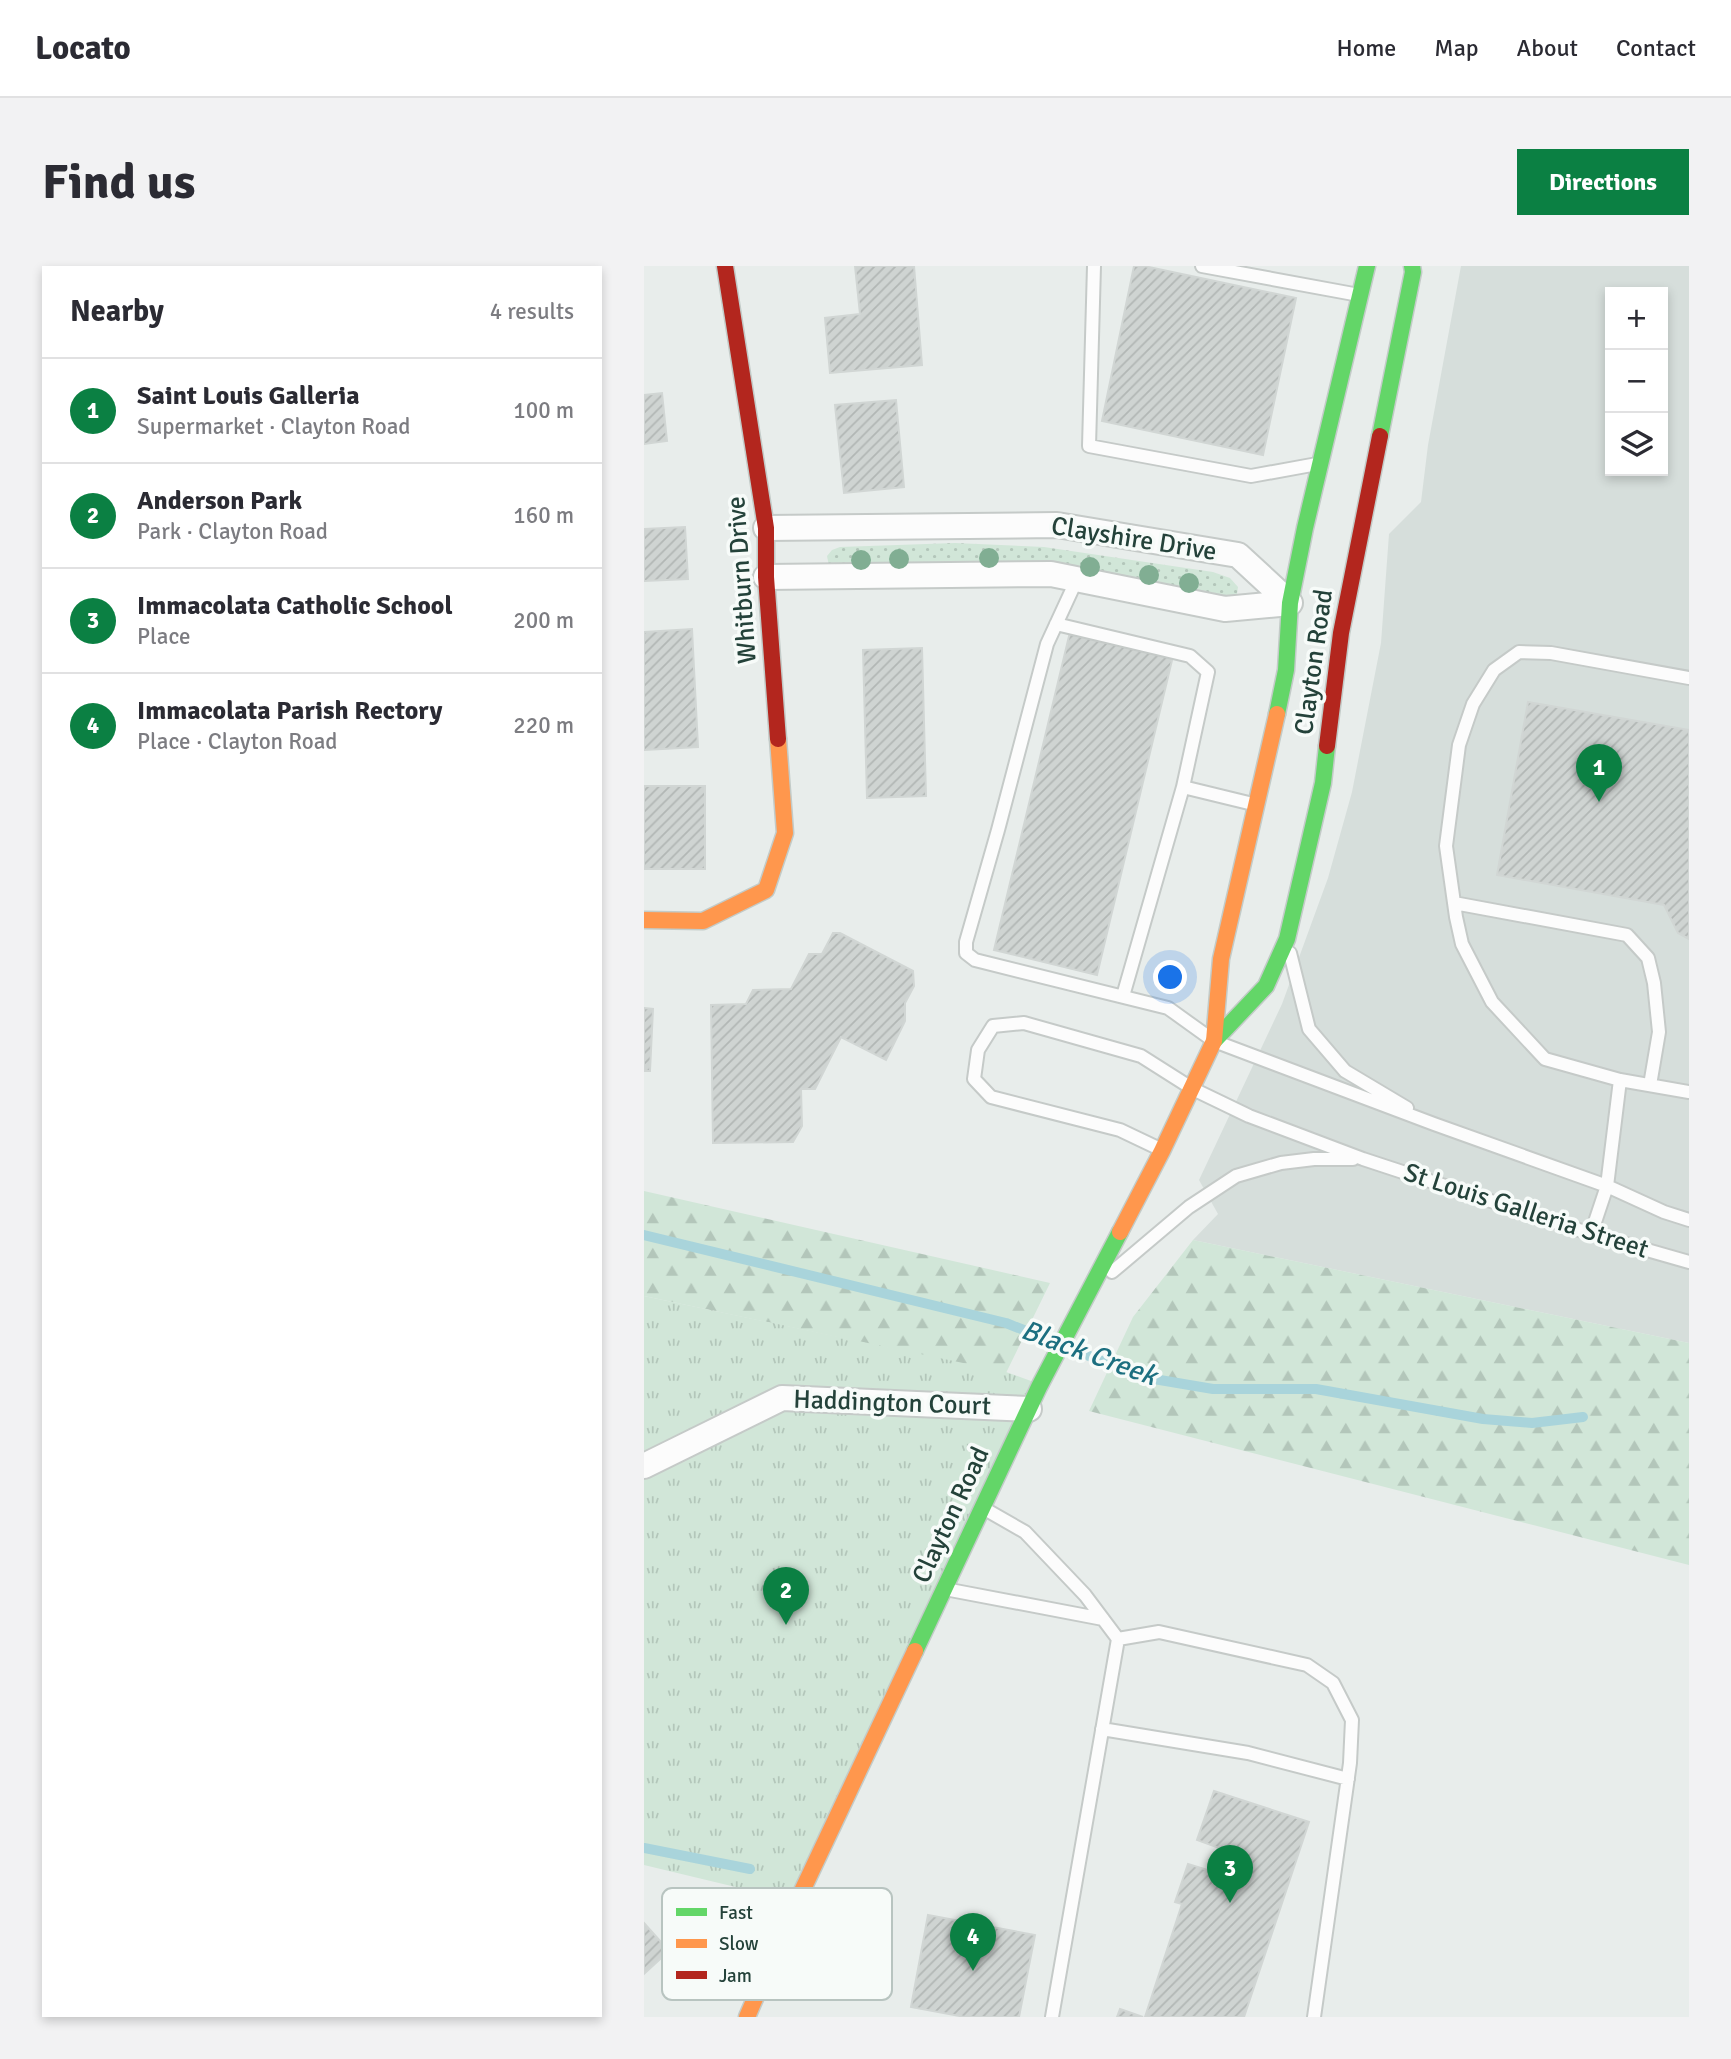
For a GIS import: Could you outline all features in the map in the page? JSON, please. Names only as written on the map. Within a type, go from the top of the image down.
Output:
[{"type":"main road","name":"Whitburn Drive","points":[[644,920],[703,921],[766,890],[785,833],[766,577],[766,528],[725,266]]},
{"type":"main road","name":"Clayton Road","points":[[803,1888],[1034,1398],[1162,1151],[1214,1041],[1221,960],[1258,806],[1286,670],[1290,603],[1367,266]]},
{"type":"main road","name":"Clayton Road","points":[[1214,1041],[1266,986],[1287,939],[1323,783],[1341,633],[1413,272],[1412,266]]},
{"type":"main road","name":"Clayton Road","points":[[747,2017],[754,2000]]},
{"type":"street","name":"Clayshire Drive","points":[[766,528],[1056,525],[1238,555],[1290,603]]},
{"type":"street","name":"Clayshire Drive","points":[[766,577],[1051,574],[1225,609],[1290,603]]},
{"type":"street","name":"Haddington Court","points":[[644,1466],[782,1398],[1034,1398]]},
{"type":"lane","points":[[1094,266],[1089,446],[1251,476],[1320,464]]},
{"type":"lane","points":[[1202,266],[1359,295]]},
{"type":"lane","name":"St Louis Galleria Street","points":[[1077,579],[1047,644],[965,943],[967,953],[975,960],[1168,1008],[1214,1041],[1434,1125],[1606,1186],[1689,1220]]},
{"type":"lane","points":[[1056,624],[1190,656],[1208,672],[1182,787],[1123,996]]},
{"type":"lane","points":[[1689,678],[1551,653],[1519,652],[1494,670],[1473,704],[1460,745],[1446,846],[1462,944],[1492,1002],[1545,1059],[1620,1080],[1689,1092]]},
{"type":"lane","points":[[1182,787],[1258,806]]},
{"type":"lane","points":[[1454,903],[1627,935],[1648,958],[1654,983],[1659,1032],[1650,1085]]},
{"type":"lane","name":"St Louis Galleria Street","points":[[1287,939],[1309,1029],[1345,1071],[1434,1125]]},
{"type":"lane","name":"St Louis Galleria Street","points":[[1162,1151],[1120,1130],[991,1097],[974,1079],[978,1050],[993,1026],[1024,1023],[1141,1056],[1193,1089],[1255,1118],[1363,1159],[1591,1234],[1689,1262]]},
{"type":"lane","points":[[1591,1234],[1606,1186],[1620,1080]]},
{"type":"lane","name":"St Louis Galleria Street","points":[[1086,1295],[1189,1207],[1237,1177],[1281,1163],[1314,1159],[1363,1159]]},
{"type":"lane","points":[[982,1507],[1025,1532],[1084,1595],[1118,1639],[1052,2017]]},
{"type":"lane","points":[[943,1589],[1103,1619]]},
{"type":"lane","points":[[1118,1639],[1159,1632],[1307,1665],[1333,1683],[1352,1720],[1348,1779],[1314,2017]]},
{"type":"lane","points":[[1102,1730],[1248,1753],[1348,1779]]},
{"type":"shaded area","points":[[1461,266],[1689,266],[1689,1343],[1193,1240],[1218,1214],[1199,1180],[1282,1004],[1328,878],[1352,792],[1381,643],[1389,534],[1421,502],[1428,445]]},
{"type":"green space","points":[[955,543],[1044,547],[1213,572],[1230,578],[1238,587],[1237,594],[1231,600],[829,566],[827,556],[840,547]]},
{"type":"green space","points":[[644,1191],[1050,1283],[1006,1373],[644,1296]]},
{"type":"green space","points":[[1193,1240],[1689,1343],[1689,1565],[1089,1411],[1133,1317]]},
{"type":"green space","points":[[644,1296],[1006,1372],[1042,1385],[804,1888],[740,1888],[644,1865]]},
{"type":"building","points":[[855,266],[914,266],[922,365],[830,373],[825,318],[860,314]]},
{"type":"building","points":[[1134,266],[1296,298],[1263,455],[1102,421]]},
{"type":"building","points":[[662,393],[667,441],[644,444],[644,395]]},
{"type":"building","points":[[896,400],[904,487],[844,493],[835,405]]},
{"type":"building","points":[[685,527],[688,579],[644,581],[644,529]]},
{"type":"building","points":[[692,629],[698,747],[644,750],[644,632]]},
{"type":"building","points":[[1070,632],[1173,656],[1097,975],[994,950]]},
{"type":"building","points":[[922,648],[926,796],[867,798],[863,650]]},
{"type":"building","points":[[1528,702],[1689,730],[1689,939],[1678,933],[1664,905],[1497,875]]},
{"type":"building","points":[[644,786],[705,786],[705,869],[644,869]]},
{"type":"building","points":[[833,933],[840,933],[913,971],[914,986],[905,1003],[905,1021],[886,1060],[841,1037],[815,1089],[801,1089],[802,1126],[793,1142],[713,1143],[711,1005],[746,1004],[753,990],[791,989],[809,954],[822,954]]},
{"type":"building","points":[[644,1008],[653,1009],[650,1071],[644,1071]]},
{"type":"building","points":[[1214,1791],[1309,1822],[1244,2017],[1145,2017],[1182,1904],[1175,1902],[1188,1864],[1214,1872],[1222,1849],[1197,1840]]},
{"type":"building","points":[[928,1915],[1035,1935],[1019,2017],[965,2017],[911,2007]]},
{"type":"building","points":[[644,1923],[662,1943],[662,1957],[644,1974]]},
{"type":"building","points":[[1120,2009],[1143,2017],[1117,2017]]},
{"type":"waterway","name":"Black Creek","points":[[644,1235],[1006,1323],[1142,1377],[1213,1389],[1316,1389],[1483,1419],[1532,1423],[1583,1417]]},
{"type":"waterway","points":[[644,1848],[750,1869]]},
{"type":"traffic: fast","points":[[1277,714],[1286,670],[1290,603],[1305,528],[1367,266]]},
{"type":"traffic: fast","points":[[1380,436],[1412,266]]},
{"type":"traffic: fast","points":[[1214,1041],[1266,986],[1287,939],[1323,783],[1327,746]]},
{"type":"traffic: fast","points":[[915,1651],[1039,1387],[1120,1232]]},
{"type":"traffic: slow","points":[[1120,1232],[1214,1041],[1221,959],[1277,714]]},
{"type":"traffic: slow","points":[[644,920],[703,921],[766,890],[785,833],[778,739]]},
{"type":"traffic: slow","points":[[803,1888],[915,1651]]},
{"type":"traffic: slow","points":[[747,2017],[754,2000]]},
{"type":"traffic: jam","points":[[725,266],[766,528],[766,577],[778,739]]},
{"type":"traffic: jam","points":[[1327,746],[1341,633],[1380,436]]},
{"type":"place","name":"Saint Louis Galleria","points":[[1599,802]]},
{"type":"place","name":"Anderson Park","points":[[786,1625]]},
{"type":"place","name":"Immacolata Catholic School","points":[[1230,1903]]},
{"type":"place","name":"Immacolata Parish Rectory","points":[[973,1971]]}]
